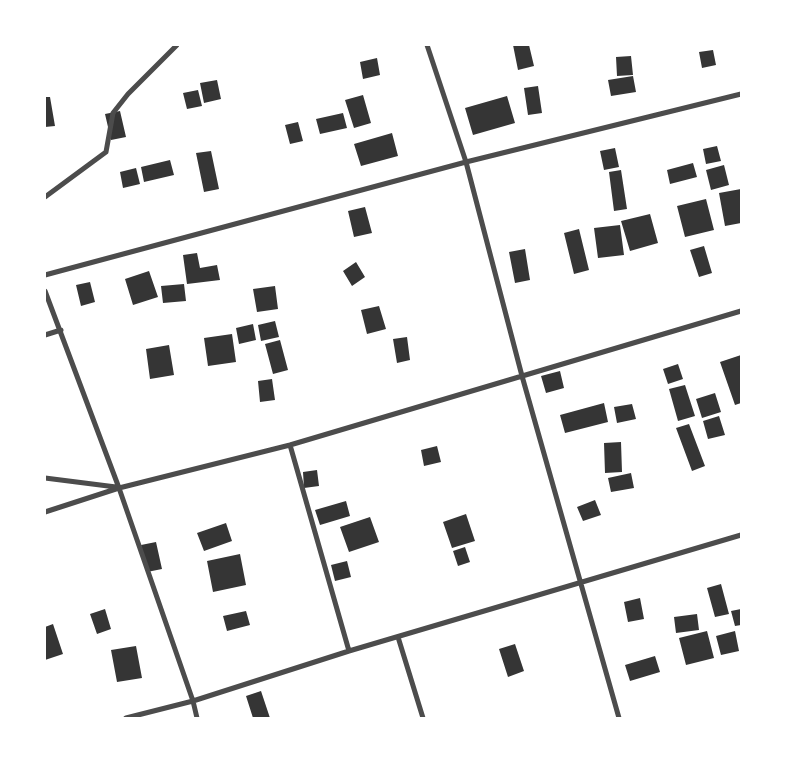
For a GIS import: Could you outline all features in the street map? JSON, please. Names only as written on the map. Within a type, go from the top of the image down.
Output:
[{"type":"street","points":[[45,197],[106,152],[113,114],[128,94],[177,45]]},
{"type":"street","points":[[426,45],[466,162],[522,376],[619,718]]},
{"type":"street","points":[[45,275],[466,162],[741,94]]},
{"type":"street","points":[[45,291],[119,488],[193,701],[197,718]]},
{"type":"street","points":[[45,512],[119,488],[290,444],[741,311]]},
{"type":"street","points":[[45,335],[61,330]]},
{"type":"street","points":[[290,444],[350,651]]},
{"type":"street","points":[[45,478],[119,488]]},
{"type":"street","points":[[126,718],[193,701],[350,651],[741,535]]},
{"type":"street","points":[[398,637],[423,718]]},
{"type":"building","points":[[513,45],[529,45],[534,66],[518,70]]},
{"type":"building","points":[[713,50],[716,65],[702,68],[699,52]]},
{"type":"building","points":[[631,56],[633,75],[617,76],[616,57]]},
{"type":"building","points":[[377,58],[380,75],[363,79],[360,62]]},
{"type":"building","points":[[633,76],[636,92],[611,96],[608,80]]},
{"type":"building","points":[[217,80],[221,99],[204,103],[200,83]]},
{"type":"building","points":[[538,86],[542,113],[528,115],[524,88]]},
{"type":"building","points":[[198,90],[202,106],[187,109],[183,93]]},
{"type":"building","points":[[363,95],[371,123],[354,128],[345,100]]},
{"type":"building","points":[[507,96],[515,123],[473,135],[465,108]]},
{"type":"building","points":[[45,97],[50,97],[55,126],[45,127]]},
{"type":"building","points":[[120,111],[126,137],[111,140],[105,114]]},
{"type":"building","points":[[343,113],[347,128],[320,134],[316,119]]},
{"type":"building","points":[[298,122],[303,141],[290,144],[285,125]]},
{"type":"building","points":[[392,133],[398,156],[361,166],[354,144]]},
{"type":"building","points":[[717,146],[721,161],[706,164],[703,149]]},
{"type":"building","points":[[615,148],[619,167],[604,170],[600,151]]},
{"type":"building","points":[[211,151],[219,189],[204,192],[196,153]]},
{"type":"building","points":[[170,160],[174,175],[144,182],[141,167]]},
{"type":"building","points":[[693,163],[697,177],[670,184],[667,170]]},
{"type":"building","points":[[724,165],[729,185],[711,190],[706,170]]},
{"type":"building","points":[[136,168],[140,184],[123,188],[120,172]]},
{"type":"building","points":[[621,170],[627,209],[614,211],[609,172]]},
{"type":"building","points":[[741,189],[741,223],[725,226],[719,193]]},
{"type":"building","points":[[706,199],[714,230],[685,237],[677,206]]},
{"type":"building","points":[[365,207],[372,233],[354,237],[348,211]]},
{"type":"building","points":[[650,214],[658,243],[630,251],[621,221]]},
{"type":"building","points":[[620,225],[624,255],[598,258],[594,228]]},
{"type":"building","points":[[579,229],[589,270],[574,274],[564,233]]},
{"type":"building","points":[[704,246],[712,273],[699,277],[690,250]]},
{"type":"building","points":[[525,249],[530,280],[515,283],[509,252]]},
{"type":"building","points":[[197,253],[200,268],[217,265],[220,280],[187,284],[183,255]]},
{"type":"building","points":[[356,262],[365,277],[352,286],[343,271]]},
{"type":"building","points":[[149,271],[158,297],[133,305],[125,279]]},
{"type":"building","points":[[90,282],[95,302],[81,306],[76,285]]},
{"type":"building","points":[[184,284],[186,301],[163,303],[161,286]]},
{"type":"building","points":[[275,286],[278,309],[257,312],[253,289]]},
{"type":"building","points":[[379,306],[386,329],[367,334],[361,310]]},
{"type":"building","points":[[275,321],[279,337],[261,341],[258,325]]},
{"type":"building","points":[[253,324],[256,340],[239,344],[236,328]]},
{"type":"building","points":[[232,334],[236,362],[208,366],[204,338]]},
{"type":"building","points":[[407,337],[410,360],[397,363],[393,339]]},
{"type":"building","points":[[280,340],[288,370],[273,374],[265,344]]},
{"type":"building","points":[[169,345],[174,375],[150,379],[146,349]]},
{"type":"building","points":[[741,355],[741,403],[735,405],[720,362]]},
{"type":"building","points":[[678,364],[683,379],[668,384],[663,369]]},
{"type":"building","points":[[560,371],[564,388],[546,393],[541,376]]},
{"type":"building","points":[[272,379],[275,400],[260,402],[258,381]]},
{"type":"building","points":[[685,385],[695,416],[678,421],[669,389]]},
{"type":"building","points":[[715,393],[721,412],[702,418],[696,399]]},
{"type":"building","points":[[604,403],[608,422],[565,433],[560,415]]},
{"type":"building","points":[[632,404],[636,419],[617,423],[614,407]]},
{"type":"building","points":[[719,416],[725,435],[708,439],[703,421]]},
{"type":"building","points":[[689,424],[705,466],[692,471],[676,428]]},
{"type":"building","points":[[621,442],[622,472],[605,473],[604,443]]},
{"type":"building","points":[[437,446],[441,462],[424,466],[421,450]]},
{"type":"building","points":[[317,470],[319,486],[304,488],[303,472]]},
{"type":"building","points":[[631,473],[634,488],[611,492],[608,478]]},
{"type":"building","points":[[595,500],[601,515],[583,521],[577,507]]},
{"type":"building","points":[[346,501],[350,516],[320,525],[315,510]]},
{"type":"building","points":[[466,514],[475,541],[452,548],[443,522]]},
{"type":"building","points":[[370,517],[379,542],[349,552],[340,527]]},
{"type":"building","points":[[226,523],[232,541],[204,551],[197,533]]},
{"type":"building","points":[[156,542],[162,569],[147,572],[141,545]]},
{"type":"building","points":[[465,547],[470,562],[458,566],[453,551]]},
{"type":"building","points":[[240,554],[246,585],[213,592],[207,561]]},
{"type":"building","points":[[347,561],[351,577],[335,581],[331,565]]},
{"type":"building","points":[[721,584],[729,614],[715,617],[707,588]]},
{"type":"building","points":[[640,598],[644,619],[628,622],[624,602]]},
{"type":"building","points":[[105,609],[111,629],[97,634],[90,614]]},
{"type":"building","points":[[741,609],[741,625],[735,626],[731,611]]},
{"type":"building","points":[[246,611],[250,625],[227,631],[223,616]]},
{"type":"building","points":[[697,614],[699,630],[676,633],[674,617]]},
{"type":"building","points":[[53,624],[63,654],[45,660],[45,627]]},
{"type":"building","points":[[707,631],[714,658],[686,665],[679,638]]},
{"type":"building","points":[[735,631],[739,651],[721,655],[716,636]]},
{"type":"building","points":[[515,644],[524,671],[508,677],[499,649]]},
{"type":"building","points":[[136,646],[142,678],[117,682],[111,650]]},
{"type":"building","points":[[655,656],[660,672],[630,681],[625,665]]},
{"type":"building","points":[[261,691],[270,718],[253,718],[246,696]]}]
